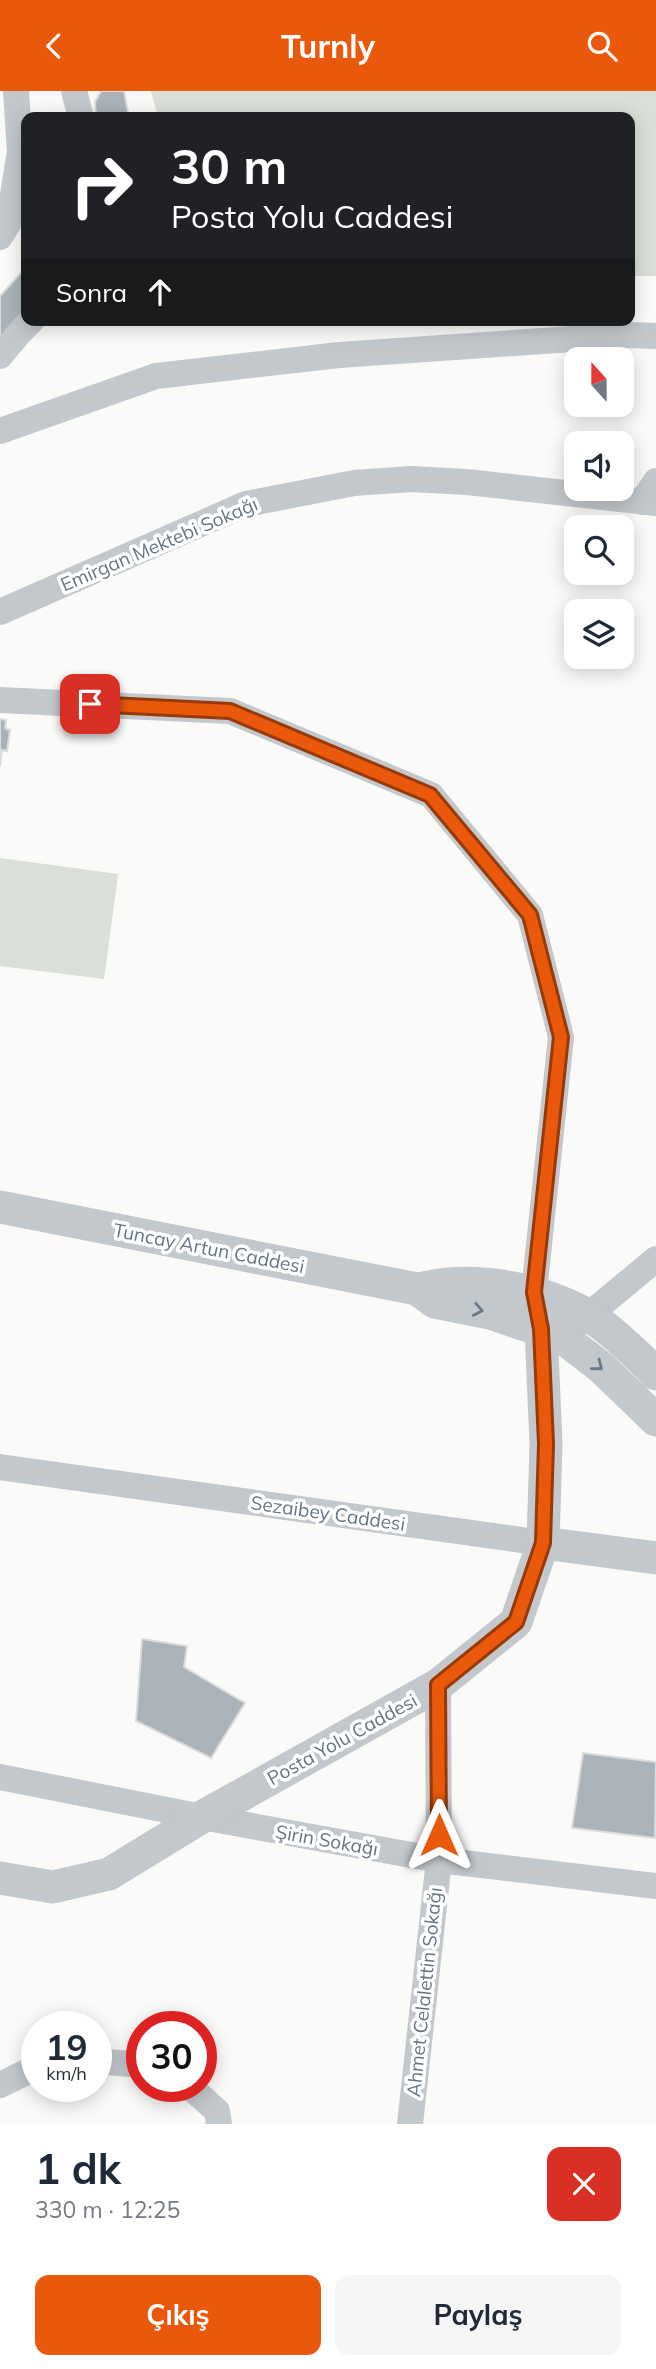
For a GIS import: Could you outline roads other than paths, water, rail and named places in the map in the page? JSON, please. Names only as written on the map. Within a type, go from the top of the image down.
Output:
[{"type":"street","points":[[0,237],[8,224],[20,152],[16,91]]},
{"type":"street","points":[[74,91],[80,112]]},
{"type":"street","points":[[0,356],[26,326]]},
{"type":"street","points":[[0,431],[156,376],[339,355],[630,335],[656,336]]},
{"type":"street","name":"Emirgan Mektebi Sokağı","points":[[0,612],[246,504],[354,483],[411,479],[651,495]]},
{"type":"street","points":[[0,700],[230,711],[430,795],[530,915],[561,1037],[534,1292]]},
{"type":"street","name":"Tuncay Artun Caddesi","points":[[0,1207],[417,1289]]},
{"type":"street","points":[[552,1334],[587,1315],[656,1259]]},
{"type":"street","points":[[417,1289],[441,1284],[498,1285],[534,1292],[587,1315],[642,1359],[656,1374]]},
{"type":"street","points":[[417,1289],[435,1302],[490,1313],[552,1334],[602,1368],[656,1420]]},
{"type":"street","name":"Posta Yolu Caddesi","points":[[0,1878],[53,1887],[109,1874],[202,1817],[438,1685],[516,1622],[543,1543],[552,1334],[534,1292]]},
{"type":"street","name":"Sezaibey Caddesi","points":[[0,1467],[656,1558]]},
{"type":"street","name":"Ahmet Celalettin Sokağı","points":[[410,2124],[439,1860],[438,1685]]},
{"type":"street","name":"Şirin Sokağı","points":[[0,1777],[439,1860],[656,1887]]},
{"type":"street","points":[[0,2085],[21,2075]]},
{"type":"street","points":[[208,2102],[218,2111],[219,2124]]}]
